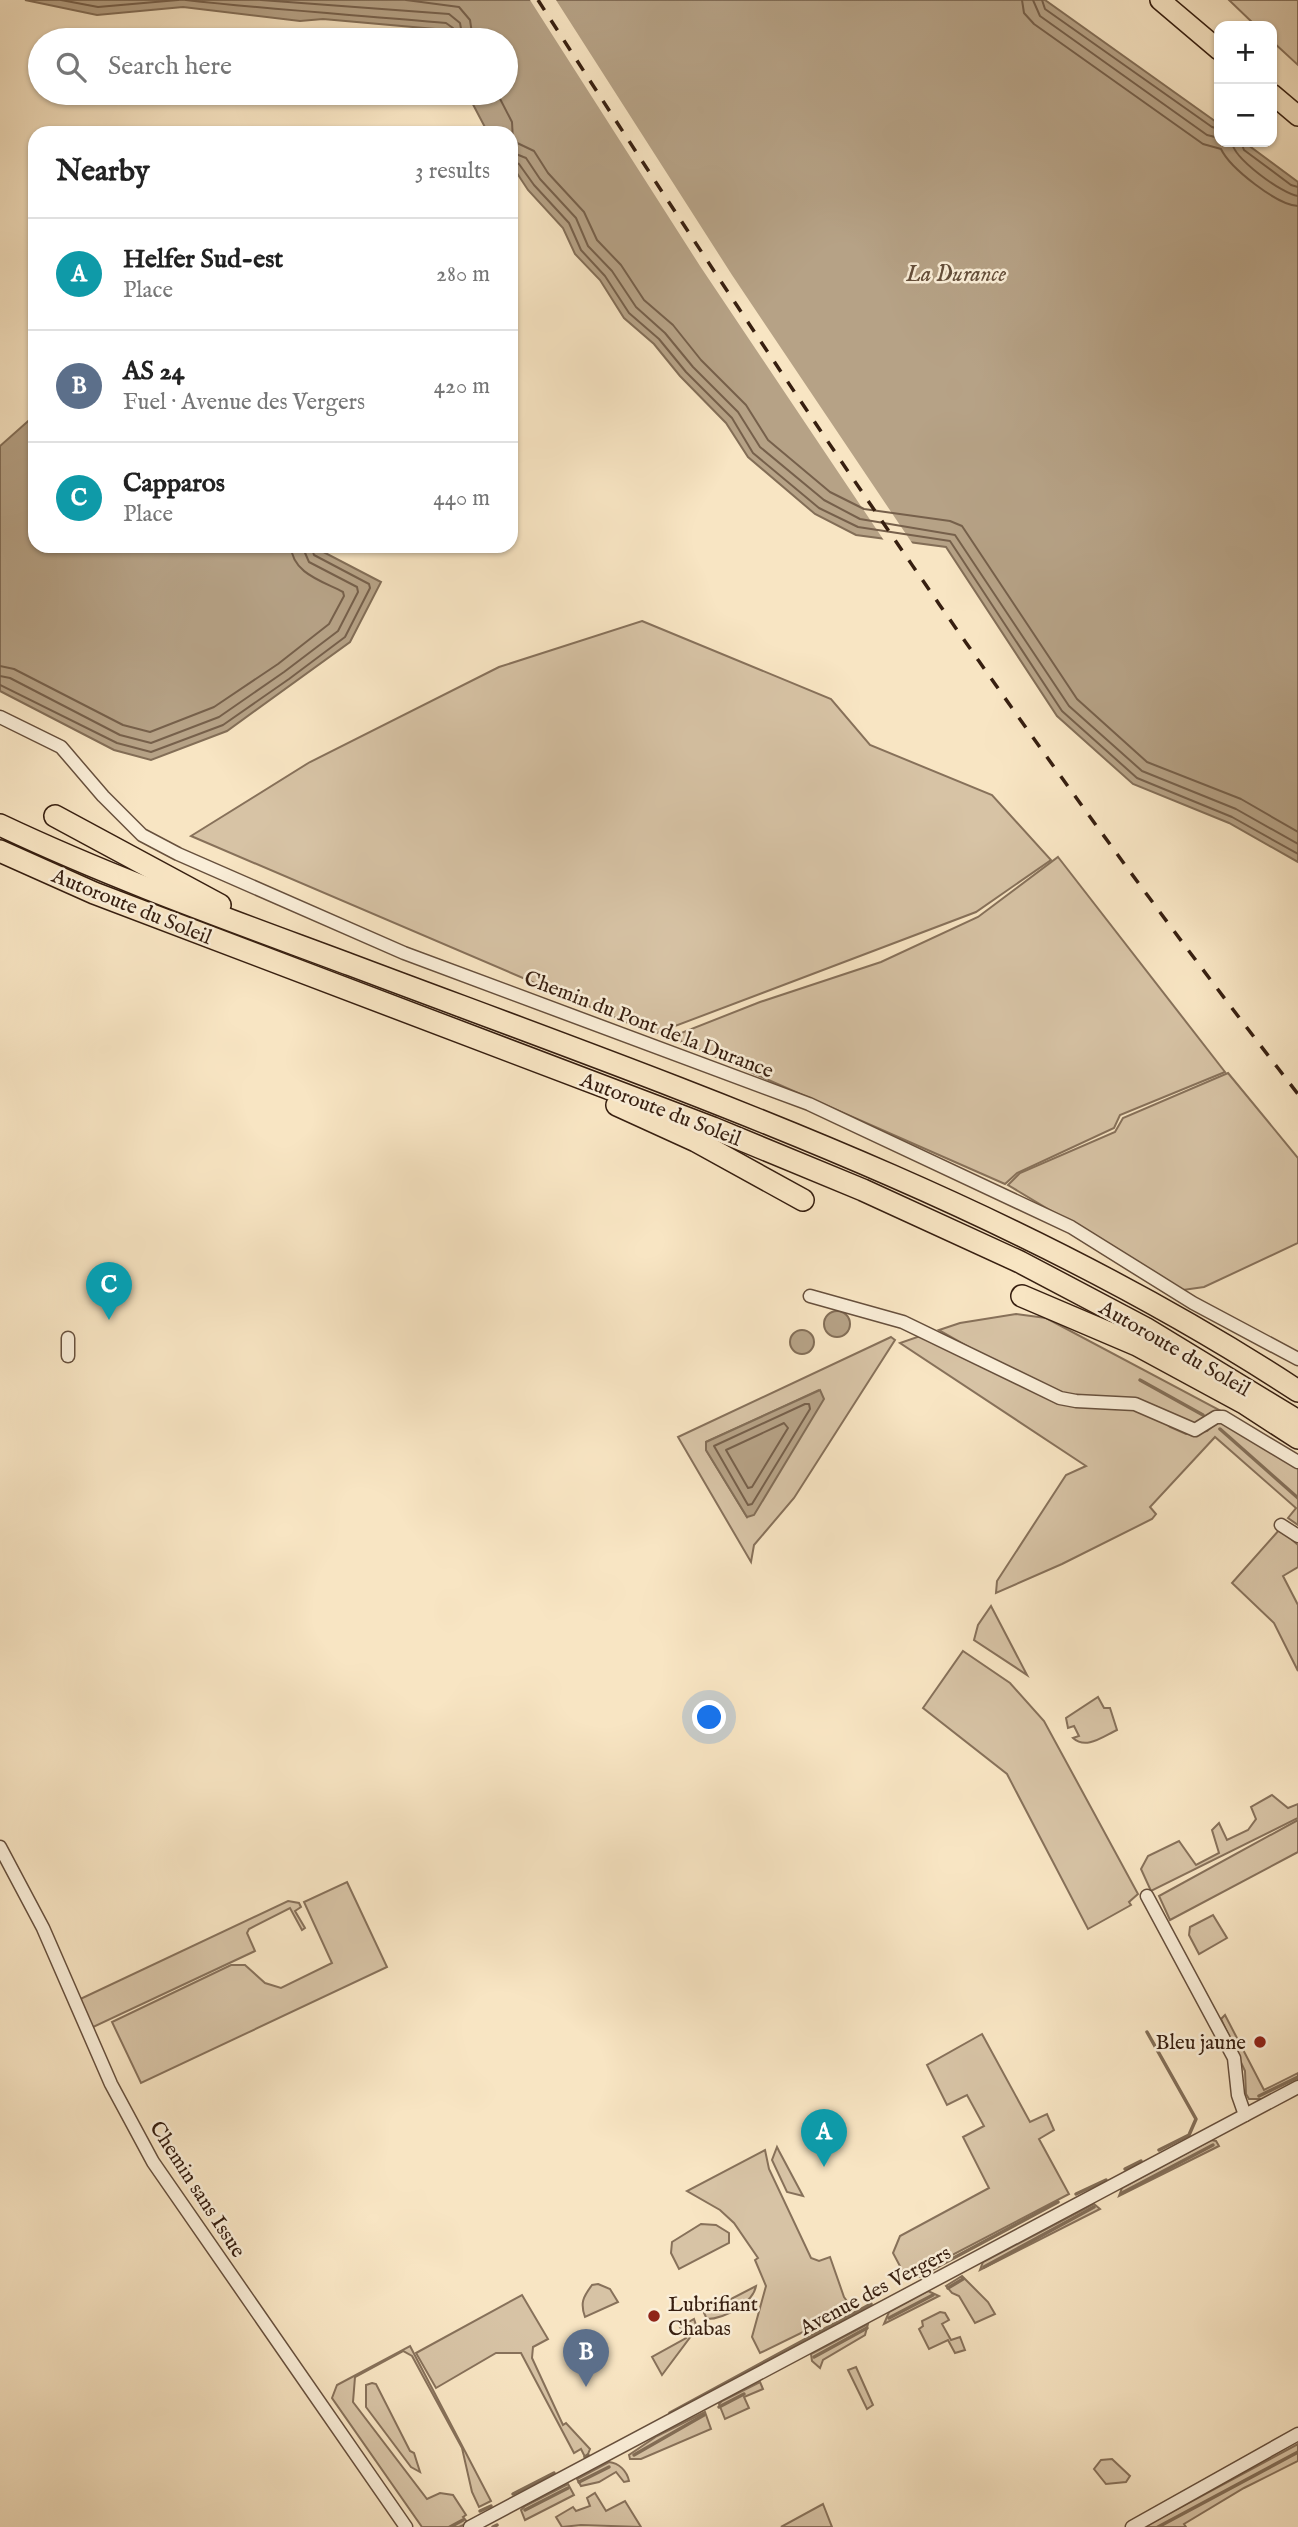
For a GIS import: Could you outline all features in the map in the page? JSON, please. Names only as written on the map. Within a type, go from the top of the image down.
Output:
[{"type":"highway","points":[[55,816],[177,880],[270,935]]},
{"type":"highway","name":"Autoroute du Soleil","points":[[0,825],[101,869],[729,1107],[870,1166],[1037,1243],[1128,1290],[1298,1391]]},
{"type":"highway","name":"Autoroute du Soleil","points":[[0,850],[94,893],[713,1128],[952,1229],[1144,1328],[1298,1421]]},
{"type":"highway","points":[[489,1043],[696,1141],[803,1200]]},
{"type":"highway","points":[[1022,1296],[1137,1345],[1244,1403],[1298,1438]]},
{"type":"main road","points":[[1160,0],[1214,46]]},
{"type":"main road","points":[[1277,98],[1298,116]]},
{"type":"street","name":"Chemin du Pont de la Durance","points":[[0,717],[61,747],[142,835],[178,854],[404,953],[809,1104],[1071,1227],[1193,1303],[1298,1359]]},
{"type":"street","points":[[810,1296],[903,1322],[1060,1398],[1135,1404],[1195,1430],[1223,1417],[1298,1462]]},
{"type":"street","points":[[68,1338],[68,1356]]},
{"type":"street","points":[[1281,1525],[1298,1536]]},
{"type":"street","name":"Chemin sans Issue","points":[[0,1847],[43,1928],[111,2084],[153,2162],[406,2527]]},
{"type":"street","points":[[1147,1896],[1234,2058],[1238,2095],[1245,2115]]},
{"type":"street","name":"Avenue des Vergers","points":[[470,2527],[1298,2087]]},
{"type":"street","points":[[1132,2527],[1298,2434]]},
{"type":"shaded area","points":[[1229,0],[1298,0],[1298,65],[1277,46],[1277,21],[1251,21]]},
{"type":"shaded area","points":[[642,621],[831,699],[870,745],[992,795],[1051,860],[976,912],[654,1034],[191,836],[310,762],[499,667]]},
{"type":"shaded area","points":[[1058,857],[1225,1072],[1120,1115],[1114,1128],[1017,1173],[1005,1184],[671,1037],[760,1002],[881,962],[978,917]]},
{"type":"shaded area","points":[[1228,1073],[1298,1158],[1298,1243],[1204,1287],[1183,1290],[1008,1185],[1020,1173],[1115,1132],[1123,1118]]},
{"type":"shaded area","points":[[1016,1314],[1046,1318],[1225,1413],[1197,1424],[1169,1415],[1142,1401],[1064,1394],[997,1363],[939,1330],[960,1323]]},
{"type":"shaded area","points":[[923,1335],[1055,1398],[1135,1407],[1157,1416],[1170,1427],[1186,1434],[1207,1431],[1219,1420],[1298,1468],[1298,1525],[1288,1518],[1296,1508],[1215,1437],[1150,1507],[1156,1514],[1152,1519],[996,1593],[997,1581],[1066,1475],[1086,1466],[900,1343]]},
{"type":"shaded area","points":[[891,1337],[895,1340],[794,1498],[754,1545],[751,1562],[678,1437]],"holes":[[[817,1391],[747,1517],[706,1450],[706,1442]]]},
{"type":"shaded area","points":[[1280,1529],[1298,1545],[1298,1567],[1283,1576],[1298,1605],[1298,1671],[1274,1623],[1232,1583]]},
{"type":"shaded area","points":[[991,1606],[1027,1675],[974,1640],[978,1625]]},
{"type":"shaded area","points":[[963,1651],[1010,1683],[1044,1721],[1138,1894],[1129,1902],[1131,1905],[1088,1929],[1007,1774],[923,1708]]},
{"type":"shaded area","points":[[1098,1697],[1104,1708],[1110,1708],[1117,1730],[1089,1743],[1083,1743],[1073,1738],[1079,1736],[1074,1726],[1068,1728],[1066,1718]]},
{"type":"shaded area","points":[[1272,1795],[1288,1808],[1298,1804],[1298,1818],[1151,1891],[1141,1869],[1148,1856],[1179,1841],[1196,1865],[1219,1853],[1212,1830],[1219,1823],[1227,1840],[1248,1830],[1256,1819],[1251,1807]]},
{"type":"shaded area","points":[[1298,1820],[1298,1852],[1170,1920],[1159,1896]]},
{"type":"shaded area","points":[[347,1882],[387,1967],[141,2083],[112,2022],[231,1965],[245,1965],[265,1983],[281,1988],[332,1963],[304,1902]]},
{"type":"shaded area","points":[[288,1901],[299,1903],[301,1907],[295,1911],[305,1928],[302,1930],[290,1908],[249,1929],[247,1933],[255,1951],[89,2029],[76,2001]]},
{"type":"shaded area","points":[[1213,1915],[1227,1938],[1199,1954],[1189,1935],[1190,1927]]},
{"type":"shaded area","points":[[1225,2015],[1264,2090],[1298,2073],[1298,2082],[1263,2099],[1249,2099],[1246,2094],[1245,2071],[1221,2019]]},
{"type":"shaded area","points":[[982,2034],[1030,2122],[1047,2114],[1054,2130],[1039,2139],[1069,2194],[916,2274],[913,2269],[902,2270],[893,2253],[900,2236],[989,2188],[963,2137],[984,2126],[967,2095],[947,2105],[927,2065]]},
{"type":"shaded area","points":[[1211,2140],[1216,2141],[1219,2146],[1119,2196],[1122,2188]]},
{"type":"shaded area","points":[[777,2147],[803,2196],[787,2192],[772,2160]]},
{"type":"shaded area","points":[[765,2150],[769,2169],[811,2258],[819,2261],[830,2257],[844,2297],[852,2308],[760,2353],[752,2337],[766,2286],[755,2260],[758,2258],[734,2223],[720,2210],[687,2191]]},
{"type":"shaded area","points":[[1094,2204],[1100,2209],[980,2270],[983,2262]]},
{"type":"shaded area","points":[[701,2224],[716,2225],[729,2233],[729,2243],[679,2269],[671,2253],[672,2242]]},
{"type":"shaded area","points":[[962,2276],[988,2302],[995,2314],[975,2323],[959,2296],[946,2286]]},
{"type":"shaded area","points":[[598,2284],[610,2289],[618,2302],[585,2317],[585,2297],[592,2285]]},
{"type":"shaded area","points":[[756,2286],[754,2292],[737,2309],[707,2319],[704,2313]]},
{"type":"shaded area","points":[[928,2291],[939,2296],[884,2324],[889,2312]]},
{"type":"shaded area","points":[[522,2295],[548,2339],[533,2347],[532,2358],[563,2425],[566,2423],[590,2449],[586,2459],[581,2449],[574,2453],[521,2353],[496,2353],[436,2388],[416,2353]]},
{"type":"shaded area","points":[[940,2312],[945,2313],[949,2320],[942,2324],[951,2340],[960,2337],[965,2350],[955,2353],[948,2340],[929,2349],[919,2329],[923,2326],[922,2321]]},
{"type":"shaded area","points":[[694,2319],[697,2328],[662,2375],[652,2357],[686,2338],[680,2327]]},
{"type":"shaded area","points":[[868,2324],[865,2335],[823,2360],[820,2368],[812,2361],[811,2354]]},
{"type":"shaded area","points":[[410,2346],[491,2501],[479,2507],[472,2492],[462,2448],[412,2356],[403,2351],[355,2377],[353,2402],[427,2499],[440,2493],[453,2495],[468,2523],[459,2527],[422,2527],[332,2398],[337,2385]]},
{"type":"shaded area","points":[[856,2367],[873,2405],[867,2409],[848,2370]]},
{"type":"shaded area","points":[[760,2382],[763,2389],[744,2397],[749,2408],[725,2419],[719,2404]]},
{"type":"shaded area","points":[[376,2384],[410,2451],[414,2453],[420,2472],[411,2467],[366,2407],[366,2385]]},
{"type":"shaded area","points":[[705,2412],[711,2429],[641,2459],[630,2459],[629,2455],[657,2436]]},
{"type":"shaded area","points":[[1298,2444],[1298,2461],[1244,2488],[1184,2524],[1186,2527],[1144,2527]]},
{"type":"shaded area","points":[[1112,2459],[1130,2476],[1126,2482],[1106,2484],[1094,2469],[1101,2460]]},
{"type":"shaded area","points":[[609,2462],[622,2468],[629,2481],[624,2482],[616,2472],[599,2482],[581,2486],[577,2479]]},
{"type":"shaded area","points":[[568,2484],[574,2495],[525,2520],[521,2510],[525,2506]]},
{"type":"shaded area","points":[[595,2493],[606,2511],[625,2501],[641,2527],[562,2527],[556,2517],[573,2507],[576,2511],[590,2506],[587,2498]]},
{"type":"shaded area","points":[[823,2504],[832,2527],[781,2527]]},
{"type":"water","name":"La Durance","points":[[25,0],[1045,0],[1214,120],[1214,147],[1251,147],[1298,182],[1298,862],[1229,823],[1133,784],[1057,716],[946,547],[856,535],[815,514],[748,457],[726,423],[680,376],[654,344],[624,318],[600,280],[575,254],[563,228],[528,190],[518,175],[518,126],[484,126],[473,105],[518,105],[518,28],[424,28],[323,19],[300,21],[183,7],[97,15]]},
{"type":"water","points":[[28,421],[28,553],[325,553],[381,582],[350,642],[227,731],[151,760],[114,750],[0,691],[0,446]]},
{"type":"water","points":[[837,1311],[846,1315],[850,1324],[846,1333],[837,1337],[828,1333],[824,1324],[828,1315]]},
{"type":"water","points":[[802,1330],[811,1333],[814,1342],[811,1351],[802,1354],[793,1351],[790,1342],[793,1333]]},
{"type":"water","points":[[820,1390],[824,1399],[754,1515],[747,1517],[706,1450],[706,1442]]},
{"type":"pier","points":[[530,0],[556,0],[732,275],[914,546],[885,542],[700,266]]},
{"type":"waterway","points":[[1140,1380],[1203,1415]]},
{"type":"waterway","points":[[1220,1429],[1298,1498]]},
{"type":"waterway","points":[[1147,2032],[1196,2119],[1189,2135],[1159,2150]]},
{"type":"waterway","points":[[1259,2096],[1298,2077]]},
{"type":"waterway","points":[[1122,2193],[1213,2145]]},
{"type":"waterway","points":[[1125,2169],[1141,2161]]},
{"type":"waterway","points":[[1076,2194],[1106,2180]]},
{"type":"waterway","points":[[920,2276],[1058,2202]]},
{"type":"waterway","points":[[984,2267],[1094,2207]]},
{"type":"waterway","points":[[948,2288],[963,2279]]},
{"type":"waterway","points":[[889,2318],[933,2295]]},
{"type":"waterway","points":[[670,2413],[871,2304]]},
{"type":"waterway","points":[[814,2357],[867,2328]]},
{"type":"waterway","points":[[719,2407],[744,2394]]},
{"type":"waterway","points":[[634,2455],[704,2415]]},
{"type":"waterway","points":[[1158,2527],[1298,2452]]},
{"type":"waterway","points":[[579,2482],[609,2467]]},
{"type":"waterway","points":[[513,2494],[554,2473]]},
{"type":"waterway","points":[[525,2510],[568,2488]]},
{"type":"waterway","points":[[480,2511],[491,2506]]},
{"type":"waterway","points":[[450,2527],[463,2520]]},
{"type":"waterway","points":[[493,2527],[497,2525]]},
{"type":"railway","points":[[538,0],[628,140],[906,556],[1098,828],[1298,1094]]},
{"type":"place","name":"Capparos","points":[[109,1320]]},
{"type":"place","name":"Bleu jaune","points":[[1260,2042]]},
{"type":"place","name":"Helfer Sud-est","points":[[824,2167]]},
{"type":"place","name":"Lubrifiant Chabas","points":[[654,2316]]},
{"type":"place","name":"AS 24","points":[[586,2387]]}]
